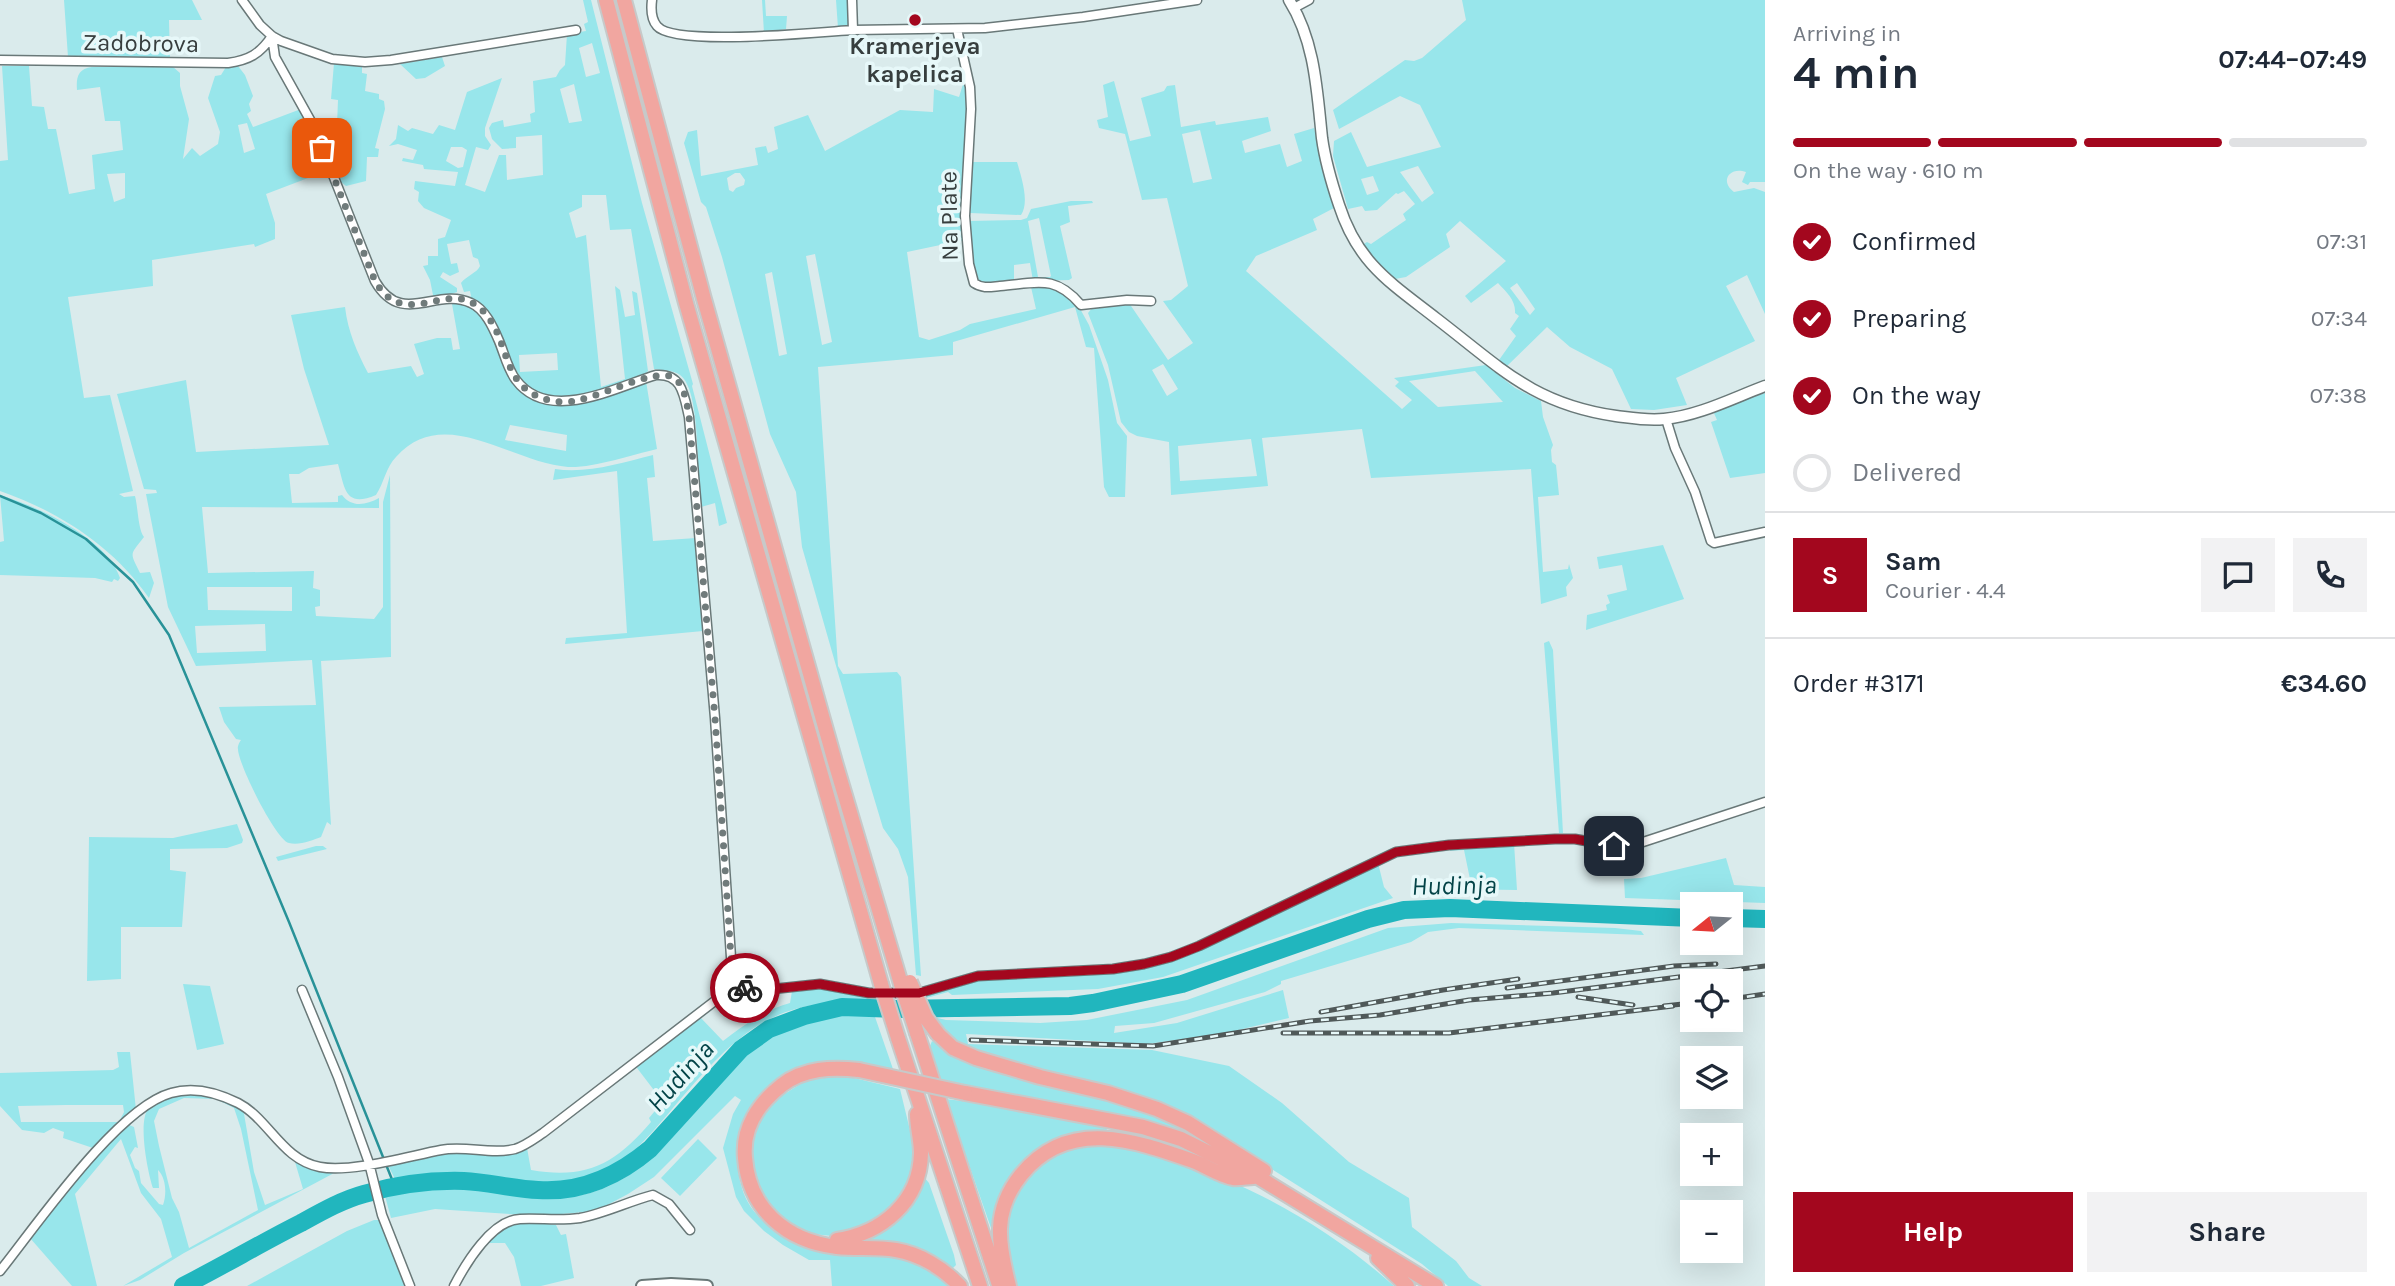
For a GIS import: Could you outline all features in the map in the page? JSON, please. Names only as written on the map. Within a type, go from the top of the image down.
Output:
[{"type":"highway","points":[[606,0],[685,303],[881,984],[980,1286]]},
{"type":"highway","points":[[624,0],[704,299],[835,762],[893,957],[905,983],[926,1018],[953,1048],[976,1058],[1108,1093],[1157,1109],[1188,1123],[1264,1171],[1274,1186]]},
{"type":"highway","points":[[905,983],[917,1033],[1000,1286]]},
{"type":"highway","points":[[960,1286],[937,1266],[919,1256],[897,1250],[836,1247],[811,1241],[785,1229],[758,1204],[746,1169],[744,1150],[748,1131],[760,1106],[786,1082],[804,1073],[836,1068],[859,1070],[1143,1127],[1181,1139],[1258,1177],[1436,1286]]},
{"type":"highway","points":[[811,1241],[855,1237],[877,1228],[891,1218],[905,1202],[914,1187],[920,1168],[918,1099]]},
{"type":"highway","points":[[1009,1286],[999,1238],[1000,1218],[1005,1200],[1028,1166],[1058,1145],[1087,1138],[1110,1138],[1165,1151],[1234,1178],[1258,1177]]},
{"type":"highway","points":[[1352,1233],[1407,1286]]},
{"type":"highway","points":[[1412,1270],[1423,1286]]},
{"type":"main road","points":[[642,1286],[707,1286]]},
{"type":"street","points":[[242,0],[260,25],[272,36],[332,59],[365,62],[440,53],[576,30]]},
{"type":"street","points":[[652,0],[657,26],[667,33],[737,38],[853,30],[957,29],[1083,17],[1197,0]]},
{"type":"street","points":[[852,0],[853,30]]},
{"type":"street","points":[[1309,0],[1292,4],[1300,19],[1311,56],[1323,141],[1339,206],[1355,244],[1371,265],[1507,374],[1530,390],[1556,402],[1594,412],[1666,419],[1712,407],[1765,386]]},
{"type":"street","name":"Na Plate","points":[[957,29],[970,87],[965,216],[969,264],[974,283],[986,288],[1046,282],[1057,284],[1082,305],[1127,300],[1151,301]]},
{"type":"street","points":[[272,36],[275,57],[314,127],[380,290],[391,301],[403,305],[453,299],[476,305],[496,333],[516,380],[538,396],[551,401],[575,401],[656,375],[665,374],[676,378],[681,386],[689,416],[715,718],[733,987]]},
{"type":"street","name":"Zadobrova","points":[[0,61],[228,63],[252,57],[263,49],[272,36]]},
{"type":"street","points":[[1666,419],[1711,541],[1765,532]]},
{"type":"street","points":[[0,1271],[76,1174],[105,1143],[131,1117],[171,1093],[207,1091],[234,1101],[245,1107],[286,1149],[308,1164],[337,1169],[452,1148],[512,1150],[522,1147],[543,1133],[733,987],[773,989],[820,984],[869,993],[919,993],[978,976],[1113,969],[1144,964],[1199,946],[1396,852],[1449,845],[1555,839],[1625,846],[1765,802]]},
{"type":"street","points":[[302,990],[373,1163],[372,1175],[382,1215],[410,1286]]},
{"type":"street","points":[[454,1286],[473,1255],[504,1222],[517,1219],[579,1218],[653,1195],[670,1204],[690,1230]]},
{"type":"shaded area","points":[[64,0],[192,0],[202,20],[169,20],[170,58],[68,57]]},
{"type":"shaded area","points":[[583,0],[591,0],[642,203],[693,384],[727,523],[719,526],[715,503],[701,507],[696,421],[689,390],[684,379],[678,374],[654,369],[631,229],[610,230],[606,195],[582,195],[582,207],[569,213],[576,238],[586,235],[601,387],[625,379],[615,286],[620,290],[625,317],[635,315],[632,291],[637,293],[648,371],[632,381],[579,397],[548,397],[531,389],[519,376],[496,324],[485,309],[469,298],[470,291],[464,292],[461,283],[480,266],[478,259],[473,257],[469,240],[447,244],[451,264],[457,263],[459,272],[450,276],[443,272],[440,277],[457,288],[457,292],[434,300],[430,280],[423,266],[428,265],[428,256],[438,256],[438,239],[445,237],[451,220],[424,208],[418,201],[419,192],[414,189],[415,181],[455,186],[458,172],[424,169],[423,165],[402,161],[403,158],[413,160],[417,150],[398,144],[389,146],[396,139],[398,125],[408,131],[412,128],[433,134],[439,125],[455,130],[467,92],[502,78],[485,128],[485,136],[491,145],[488,150],[476,147],[465,185],[485,192],[499,155],[506,155],[507,180],[543,175],[542,135],[516,137],[516,148],[502,149],[492,139],[489,128],[492,123],[503,120],[504,127],[531,122],[530,114],[535,112],[533,81],[556,77],[565,65],[567,34],[586,31],[584,24],[588,22]],"holes":[[[592,43],[600,73],[586,77],[579,48]],[[574,84],[582,121],[569,123],[560,89]],[[451,147],[467,150],[463,167],[458,168],[446,161]],[[557,353],[558,370],[520,372],[519,355]]]},
{"type":"shaded area","points":[[762,0],[765,0],[766,16],[787,16],[786,29],[764,33]]},
{"type":"shaded area","points":[[836,0],[849,0],[851,17],[848,27],[838,28]]},
{"type":"shaded area","points":[[1462,0],[1765,0],[1765,182],[1750,182],[1748,185],[1742,182],[1746,172],[1735,171],[1728,176],[1727,183],[1734,192],[1754,188],[1765,192],[1765,314],[1747,275],[1726,286],[1755,341],[1676,378],[1687,405],[1654,410],[1631,409],[1612,369],[1570,347],[1547,327],[1506,367],[1499,360],[1516,336],[1510,329],[1519,316],[1515,313],[1512,300],[1498,283],[1471,303],[1465,296],[1506,261],[1460,221],[1446,234],[1450,247],[1406,277],[1395,279],[1379,266],[1362,245],[1367,242],[1371,244],[1406,220],[1403,214],[1415,204],[1404,191],[1396,193],[1377,210],[1365,211],[1362,206],[1348,209],[1333,156],[1334,141],[1351,132],[1367,167],[1441,147],[1420,105],[1400,96],[1339,129],[1333,110],[1405,60],[1422,58],[1466,20]],"holes":[[[1418,166],[1434,193],[1422,202],[1400,172]],[[1373,176],[1379,191],[1367,195],[1361,179]],[[1517,283],[1535,309],[1530,315],[1510,288]]]},
{"type":"shaded area","points":[[442,57],[445,66],[425,78],[416,79],[400,64]]},
{"type":"shaded area","points":[[334,63],[362,67],[362,73],[367,74],[365,91],[379,94],[385,109],[375,148],[379,149],[378,157],[367,157],[366,181],[346,186],[341,182],[317,125],[337,125],[338,100],[331,99]]},
{"type":"shaded area","points":[[2,66],[29,66],[32,106],[44,107],[48,129],[56,129],[69,194],[95,189],[92,155],[123,150],[120,121],[105,121],[100,87],[77,90],[81,72],[92,67],[173,67],[180,73],[180,86],[189,119],[183,159],[192,148],[200,156],[218,144],[220,132],[208,98],[215,76],[221,75],[226,67],[238,66],[245,75],[253,96],[249,104],[251,111],[247,114],[253,127],[301,109],[329,170],[266,194],[275,223],[275,239],[255,247],[254,244],[152,260],[153,286],[68,297],[84,398],[110,395],[133,491],[119,494],[124,497],[135,496],[144,537],[133,557],[140,573],[150,572],[154,583],[149,598],[119,562],[83,532],[43,509],[0,491],[0,161],[8,160]],"holes":[[[247,123],[255,149],[244,153],[238,125]],[[125,173],[125,198],[114,202],[107,174]]]},
{"type":"shaded area","points":[[964,81],[969,114],[963,182],[964,240],[907,252],[919,337],[929,340],[970,324],[1036,309],[1031,287],[1056,286],[1078,305],[1089,325],[1108,380],[1117,423],[1127,436],[1125,497],[1109,497],[1104,487],[1094,348],[1086,347],[1075,307],[953,342],[953,355],[818,367],[838,666],[843,674],[897,672],[901,677],[921,976],[916,975],[908,877],[898,849],[883,828],[802,547],[796,492],[770,434],[722,257],[706,207],[701,202],[684,143],[688,132],[697,130],[701,176],[758,165],[755,148],[766,146],[768,153],[778,149],[774,127],[808,115],[825,151],[900,110],[933,112],[934,89],[959,97]],"holes":[[[740,173],[745,180],[744,185],[733,192],[729,190],[727,178]],[[815,254],[832,342],[822,345],[806,256]],[[772,272],[787,354],[779,356],[765,274]]]},
{"type":"shaded area","points":[[1114,81],[1130,141],[1151,136],[1141,98],[1175,85],[1181,127],[1268,117],[1271,131],[1242,141],[1245,153],[1280,144],[1287,167],[1302,161],[1294,134],[1314,128],[1334,208],[1313,219],[1317,230],[1256,256],[1246,271],[1402,409],[1412,400],[1395,386],[1399,382],[1394,378],[1486,365],[1515,388],[1541,401],[1543,417],[1553,445],[1552,462],[1556,465],[1559,495],[1538,497],[1543,572],[1568,569],[1569,564],[1573,578],[1566,587],[1567,596],[1541,604],[1531,469],[1371,478],[1362,429],[1262,438],[1268,486],[1171,495],[1169,442],[1137,436],[1129,432],[1121,422],[1108,365],[1088,313],[1093,307],[1129,303],[1168,360],[1193,343],[1163,301],[1171,300],[1188,286],[1167,198],[1142,200],[1125,134],[1099,128],[1097,120],[1108,117],[1103,85]],"holes":[[[1200,130],[1212,179],[1193,183],[1182,134]],[[1163,364],[1178,389],[1167,396],[1152,370]],[[1475,371],[1503,402],[1438,407],[1409,381]],[[1251,439],[1257,476],[1180,481],[1178,446]]]},
{"type":"shaded area","points":[[970,162],[1017,162],[1025,196],[1021,215],[970,213]]},
{"type":"shaded area","points":[[1071,201],[1092,201],[1093,203],[1068,206],[1070,222],[1060,226],[1072,278],[1033,281],[1030,263],[1014,265],[1014,283],[981,284],[975,279],[968,221],[1021,220],[1027,218],[1031,209]],"holes":[[[1039,218],[1051,276],[1038,277],[1028,221]]]},
{"type":"shaded area","points":[[452,304],[469,306],[485,318],[508,369],[531,393],[549,403],[575,402],[646,381],[657,449],[601,463],[568,467],[546,463],[479,440],[456,435],[435,435],[415,442],[396,457],[376,495],[366,498],[358,499],[348,494],[338,464],[289,474],[292,503],[338,502],[338,496],[342,495],[355,504],[379,498],[379,508],[202,507],[208,573],[314,571],[313,588],[320,590],[320,606],[315,607],[316,616],[374,619],[383,607],[383,502],[390,475],[391,657],[321,661],[331,825],[327,822],[321,837],[301,843],[289,843],[276,829],[259,800],[240,757],[238,748],[241,740],[236,739],[224,722],[219,707],[316,705],[312,660],[196,666],[168,607],[146,494],[157,493],[156,490],[144,489],[117,394],[186,380],[196,452],[329,445],[304,369],[291,315],[345,307],[348,325],[368,373],[411,366],[417,377],[424,374],[414,344],[437,338],[451,338],[453,350],[460,349]],"holes":[[[510,425],[567,435],[566,451],[505,440]],[[207,587],[292,587],[292,611],[208,610]],[[265,624],[266,651],[197,653],[195,626]]]},
{"type":"shaded area","points":[[1765,393],[1765,473],[1730,478],[1711,422],[1717,420],[1713,411]]},
{"type":"shaded area","points":[[653,455],[655,477],[647,478],[653,541],[696,538],[703,631],[565,644],[566,638],[627,633],[617,471],[553,480],[555,469],[592,469]]},
{"type":"shaded area","points":[[0,495],[33,507],[87,538],[113,564],[120,578],[118,581],[0,575],[0,542],[4,541]]},
{"type":"shaded area","points":[[1663,545],[1684,599],[1586,630],[1587,615],[1607,610],[1606,605],[1610,603],[1607,595],[1627,590],[1622,565],[1599,569],[1597,557]]},
{"type":"shaded area","points":[[1549,641],[1553,650],[1563,833],[1559,833],[1544,643]]},
{"type":"shaded area","points":[[237,824],[242,843],[227,848],[170,849],[170,870],[186,872],[182,927],[121,927],[121,979],[87,981],[89,837],[173,838]]},
{"type":"shaded area","points":[[1514,843],[1517,890],[1450,889],[1451,884],[1471,884],[1464,850],[1450,851],[1450,848]]},
{"type":"shaded area","points":[[316,846],[327,849],[278,861],[276,857]]},
{"type":"shaded area","points":[[1726,858],[1734,885],[1765,887],[1765,903],[1743,902],[1743,892],[1680,892],[1680,900],[1625,898],[1624,879],[1641,878]]},
{"type":"shaded area","points":[[1378,863],[1384,887],[1393,898],[1163,977],[1098,989],[952,995],[948,992],[923,999],[921,995],[961,986],[980,978],[1146,966]]},
{"type":"shaded area","points":[[1451,923],[1615,928],[1641,931],[1644,935],[1459,928],[1428,932],[1411,942],[1281,981],[1281,984],[1265,992],[1154,1023],[1115,1026],[1114,1033],[1177,1023],[1283,990],[1289,1018],[1226,1033],[1147,1044],[966,1034],[968,1044],[1152,1050],[1229,1066],[1282,1103],[1349,1162],[1409,1198],[1412,1227],[1456,1261],[1469,1278],[1482,1286],[1448,1286],[1422,1264],[1191,1118],[977,1054],[950,1038],[951,1035],[934,1017],[946,1020],[1040,1023],[1087,1020],[1187,1000],[1388,928]]},
{"type":"shaded area","points":[[183,984],[210,986],[224,1044],[197,1050]]},
{"type":"shaded area","points":[[823,988],[867,996],[868,1001],[808,1006],[785,1012],[759,1025],[716,1060],[638,1147],[601,1173],[584,1179],[550,1183],[455,1174],[395,1179],[388,1165],[445,1153],[527,1148],[531,1170],[568,1172],[599,1165],[612,1158],[638,1136],[651,1122],[649,1118],[659,1106],[663,1109],[666,1106],[634,1064],[700,1017],[723,1041],[763,1014],[790,1003],[792,991]]},
{"type":"shaded area","points":[[842,1012],[874,1014],[893,1069],[840,1062],[788,1076],[773,1083],[760,1095],[742,1125],[737,1149],[744,1194],[761,1219],[786,1238],[821,1249],[876,1255],[913,1263],[932,1272],[948,1286],[832,1286],[830,1260],[809,1260],[764,1231],[744,1211],[736,1197],[723,1148],[733,1114],[741,1100],[735,1096],[654,1177],[596,1211],[538,1216],[435,1209],[391,1218],[385,1196],[444,1186],[483,1188],[553,1198],[589,1193],[609,1186],[643,1165],[722,1075],[749,1051],[791,1024]]},
{"type":"shaded area","points":[[932,1041],[970,1063],[1155,1115],[1183,1127],[1186,1133],[940,1079],[930,1046]]},
{"type":"shaded area","points":[[117,1052],[130,1052],[136,1110],[96,1149],[63,1138],[64,1132],[53,1128],[44,1133],[22,1130],[0,1106],[0,1073],[113,1070],[119,1067]],"holes":[[[123,1105],[124,1112],[119,1122],[21,1122],[18,1106]]]},
{"type":"shaded area","points":[[836,1076],[900,1089],[915,1151],[915,1167],[900,1198],[875,1223],[832,1236],[813,1234],[789,1223],[764,1202],[752,1167],[751,1149],[759,1123],[767,1109],[778,1098],[805,1081]]},
{"type":"shaded area","points":[[190,1093],[210,1094],[243,1108],[254,1172],[265,1205],[303,1189],[295,1162],[336,1172],[184,1253],[140,1280],[123,1286],[172,1257],[161,1219],[141,1193],[121,1139],[75,1194],[97,1286],[72,1286],[30,1238],[70,1186],[127,1124],[134,1127],[138,1148],[135,1147],[130,1155],[139,1171],[141,1183],[159,1204],[163,1205],[163,1177],[158,1170],[159,1188],[153,1188],[149,1171],[144,1134],[146,1114],[149,1108],[158,1102]],"holes":[[[184,1098],[216,1099],[234,1108],[258,1210],[189,1248],[179,1212],[172,1198],[154,1121],[159,1109]]]},
{"type":"shaded area","points":[[946,1099],[994,1105],[1105,1127],[1108,1131],[1042,1150],[991,1228]]},
{"type":"shaded area","points":[[698,1139],[717,1158],[680,1196],[661,1178]]},
{"type":"shaded area","points":[[1087,1145],[1169,1159],[1251,1191],[1328,1235],[1394,1286],[1012,1286],[1004,1238],[1010,1203],[1030,1170],[1059,1150]]},
{"type":"shaded area","points":[[924,1177],[929,1183],[954,1255],[956,1265],[953,1268],[867,1241],[879,1232]]},
{"type":"shaded area","points":[[374,1220],[382,1220],[407,1286],[247,1286],[347,1231]]},
{"type":"shaded area","points":[[529,1222],[556,1225],[561,1235],[566,1234],[574,1278],[541,1286],[521,1286],[514,1257],[505,1243],[488,1243],[506,1226]]},
{"type":"waterway","points":[[0,496],[41,513],[86,539],[133,582],[169,635],[289,922],[395,1187]]},
{"type":"waterway","name":"Hudinja","points":[[183,1286],[332,1207],[376,1191],[413,1184],[452,1181],[529,1189],[569,1189],[612,1175],[650,1149],[741,1049],[769,1029],[804,1016],[842,1007],[897,1009],[1070,1006],[1093,1003],[1182,984],[1368,919],[1404,910],[1450,908],[1680,918]]},
{"type":"waterway","name":"Hudinja","points":[[1743,918],[1765,919]]},
{"type":"railway","points":[[1507,988],[1674,966],[1716,964]]},
{"type":"railway","points":[[971,1040],[1153,1046],[1310,1021],[1380,1015],[1469,1000],[1553,993],[1765,966]]},
{"type":"railway","points":[[1321,1012],[1518,979]]},
{"type":"railway","points":[[1743,997],[1765,994]]},
{"type":"railway","points":[[1578,997],[1633,1005]]},
{"type":"railway","points":[[1664,1006],[1680,1004]]},
{"type":"railway","points":[[1283,1033],[1449,1033],[1673,1006]]},
{"type":"way so far","points":[[322,148],[375,281],[391,301],[403,305],[453,299],[476,305],[496,333],[516,380],[526,389],[551,401],[575,401],[656,375],[665,374],[676,378],[681,386],[689,416],[715,718],[733,987],[745,988]]},
{"type":"place","name":"Kramerjeva kapelica","points":[[915,20]]},
{"type":"route","points":[[745,988],[773,989],[820,984],[869,993],[919,993],[978,976],[1113,969],[1144,964],[1199,946],[1396,852],[1449,845],[1555,839],[1575,839],[1614,846]]}]
